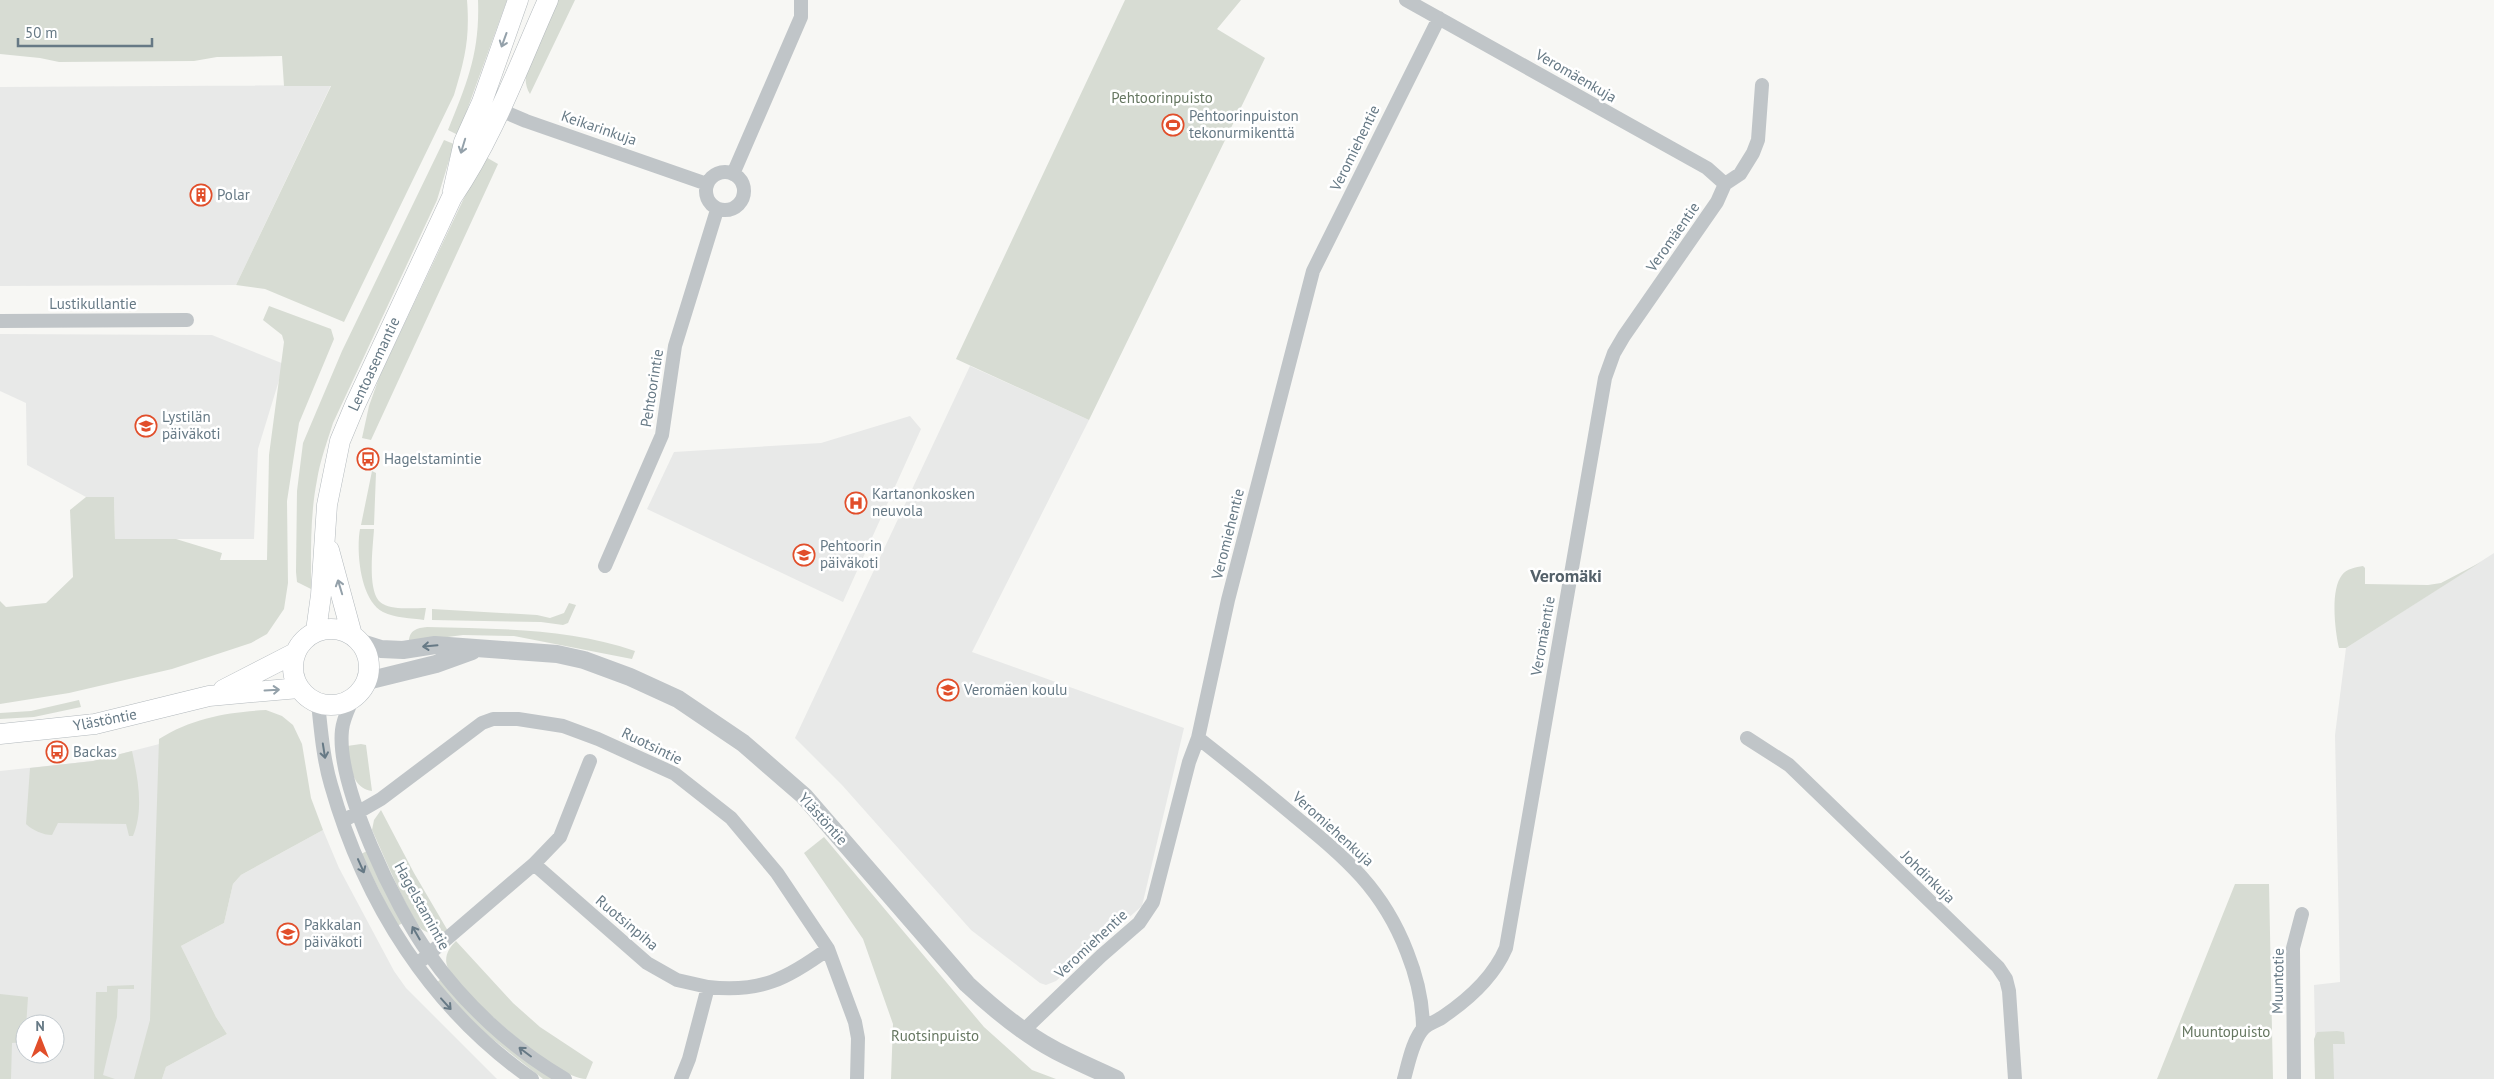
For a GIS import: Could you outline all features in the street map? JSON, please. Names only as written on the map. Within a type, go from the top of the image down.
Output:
[{"type":"main road","name":"Lentoasemantie","points":[[452,198],[464,142],[482,102],[518,0]]},
{"type":"main road","name":"Lentoasemantie","points":[[316,631],[326,540],[327,505],[340,441],[452,198],[471,170],[501,110],[548,0]]},
{"type":"main road","name":"Lentoasemantie","points":[[326,540],[357,639]]},
{"type":"main road","points":[[339,629],[357,639],[369,658],[367,681],[353,698],[339,704],[318,703],[306,696],[299,688],[294,676],[295,653],[306,638],[316,631],[339,629]]},
{"type":"main road","name":"Ylästöntie","points":[[209,696],[295,653]]},
{"type":"main road","name":"Ylästöntie","points":[[0,734],[95,724],[209,696],[299,688]]},
{"type":"street","points":[[733,174],[801,16],[801,0]]},
{"type":"street","name":"Veromäenkuja","points":[[1406,0],[1699,164],[1725,184]]},
{"type":"street","name":"Veromiehentie","points":[[1023,1031],[1101,956],[1139,923],[1153,902],[1189,762],[1198,738],[1232,583],[1313,271],[1438,18]]},
{"type":"street","name":"Veromäentie","points":[[1404,1079],[1412,1050],[1423,1029],[1446,1014],[1486,979],[1499,965],[1506,948],[1605,378],[1614,354],[1624,336],[1717,202],[1725,184],[1740,174],[1754,153],[1758,140],[1762,85]]},
{"type":"street","name":"Keikarinkuja","points":[[482,102],[707,184]]},
{"type":"street","points":[[721,172],[733,174],[744,186],[743,198],[736,208],[723,211],[717,210],[708,202],[705,190],[707,184],[710,178],[721,172]]},
{"type":"street","name":"Pehtoorintie","points":[[604,566],[662,435],[675,346],[717,210]]},
{"type":"street","name":"Lustikullantie","points":[[0,321],[187,320]]},
{"type":"street","name":"Ylästöntie","points":[[357,639],[381,649],[403,650],[435,645],[557,654],[584,660],[630,677],[678,699],[743,743],[804,796],[967,984],[1023,1031],[1053,1049],[1116,1079]]},
{"type":"street","name":"Ylästöntie","points":[[367,681],[436,664],[479,649]]},
{"type":"street","name":"Hagelstamintie","points":[[353,698],[344,718],[341,741],[349,785],[358,813],[401,907],[428,954],[473,1007],[517,1046],[565,1079]]},
{"type":"street","points":[[318,703],[325,760],[343,821],[361,867],[387,920],[416,965],[460,1019],[496,1053],[532,1079]]},
{"type":"street","name":"Ruotsintie","points":[[343,821],[381,799],[482,723],[493,719],[518,719],[563,726],[598,739],[675,774],[731,818],[777,873],[828,950],[855,1022],[858,1038],[857,1079]]},
{"type":"street","name":"Veromiehenkuja","points":[[1198,738],[1325,840],[1369,884],[1396,924],[1413,967],[1423,1011],[1423,1029]]},
{"type":"street","name":"Johdinkuja","points":[[1747,738],[1789,765],[1998,967],[2006,979],[2009,991],[2015,1079]]},
{"type":"street","points":[[416,965],[455,934],[534,864],[560,837],[598,739]]},
{"type":"street","name":"Ruotsinpiha","points":[[534,864],[647,962],[677,980],[725,989],[753,987],[780,980],[798,971],[828,950]]},
{"type":"street","name":"Muuntotie","points":[[2294,1079],[2293,948],[2302,914]]},
{"type":"street","points":[[681,1079],[689,1059],[708,987]]},
{"type":"shaded area","points":[[331,85],[236,285],[0,286],[0,87]]},
{"type":"shaded area","name":"Lystilän päiväkoti","points":[[0,334],[212,335],[284,364],[258,449],[254,539],[115,539],[114,497],[86,497],[27,465],[26,403],[0,391]]},
{"type":"shaded area","name":"Veromäen koulu","points":[[970,366],[1089,420],[972,652],[1184,728],[1142,906],[1056,981],[1046,985],[1040,983],[971,930],[842,785],[795,738]]},
{"type":"shaded area","name":"Pehtoorin päiväkoti","points":[[910,416],[921,429],[843,602],[647,509],[674,452],[821,443]]},
{"type":"shaded area","points":[[2494,553],[2494,1079],[2316,1079],[2314,985],[2340,982],[2335,735],[2346,648]]},
{"type":"shaded area","points":[[175,740],[155,1079],[0,1079],[0,771],[93,761]]},
{"type":"shaded area","points":[[323,830],[339,868],[394,971],[406,988],[497,1079],[162,1079],[166,1067],[227,1034],[216,1017],[181,946],[224,923],[233,884],[241,875]]},
{"type":"green space","points":[[0,0],[467,0],[468,26],[466,48],[454,95],[344,322],[265,289],[236,285],[331,86],[284,86],[282,56],[217,57],[194,61],[59,62],[0,54]]},
{"type":"green space","points":[[478,0],[507,0],[458,135],[448,130],[471,67],[477,36]]},
{"type":"green space","points":[[557,0],[575,0],[530,94],[526,84],[529,60],[539,34]]},
{"type":"green space","name":"Pehtoorinpuisto","points":[[1125,0],[1241,0],[1217,29],[1265,58],[1089,420],[956,359]]},
{"type":"green space","points":[[444,140],[454,144],[437,200],[333,423],[324,452],[318,473],[313,507],[311,589],[297,582],[296,572],[297,491],[303,443],[342,351]]},
{"type":"green space","points":[[484,156],[498,164],[371,440],[362,438],[369,406],[380,375]]},
{"type":"green space","points":[[269,306],[331,329],[334,339],[299,423],[287,501],[288,583],[284,609],[267,634],[251,643],[172,669],[69,693],[0,704],[0,601],[6,607],[46,603],[73,577],[70,510],[86,497],[114,497],[115,539],[176,539],[222,553],[220,560],[267,560],[269,455],[284,342],[282,335],[263,320]]},
{"type":"green space","points":[[372,471],[376,473],[374,525],[361,525]]},
{"type":"green space","points":[[360,529],[374,529],[372,582],[378,599],[383,604],[392,607],[426,608],[424,620],[393,616],[375,606],[369,597],[361,574],[359,562]]},
{"type":"green space","points":[[2481,562],[2346,648],[2339,648],[2335,621],[2335,600],[2338,582],[2346,571],[2363,566],[2365,568],[2365,584],[2428,585],[2441,583]]},
{"type":"green space","points":[[569,603],[576,605],[568,623],[563,625],[541,622],[432,620],[432,609],[537,615],[550,618],[564,613]]},
{"type":"green space","points":[[427,627],[506,629],[558,634],[610,643],[635,651],[632,659],[514,636],[463,635],[409,642],[410,635],[414,630]]},
{"type":"green space","points":[[79,700],[81,707],[34,717],[0,719],[0,713],[31,711]]},
{"type":"green space","points":[[266,710],[282,716],[293,725],[302,744],[311,798],[323,830],[241,875],[233,884],[224,923],[181,946],[216,1017],[227,1034],[166,1067],[162,1079],[134,1079],[150,1020],[159,739],[184,726],[211,717],[238,712]]},
{"type":"green space","points":[[366,745],[372,791],[360,785],[351,767],[347,746]]},
{"type":"green space","points":[[132,751],[139,794],[138,815],[133,836],[129,836],[126,824],[58,823],[52,835],[38,832],[26,824],[30,768],[93,761]]},
{"type":"green space","points":[[381,810],[414,873],[448,931],[436,934],[426,932],[411,913],[372,830],[374,820]]},
{"type":"green space","name":"Ruotsinpuisto","points":[[824,837],[984,1027],[1032,1070],[1056,1079],[891,1079],[893,1024],[863,939],[804,853]]},
{"type":"green space","points":[[367,851],[403,923],[397,926],[361,854]]},
{"type":"green space","name":"Muuntopuisto","points":[[2235,884],[2269,884],[2273,1079],[2157,1079]]},
{"type":"green space","points":[[456,941],[513,1003],[540,1027],[593,1062],[586,1079],[572,1075],[533,1051],[490,1015],[471,996],[448,968],[446,960],[448,953]]},
{"type":"green space","points":[[441,979],[553,1079],[543,1079],[477,1027],[436,983]]},
{"type":"green space","points":[[134,985],[134,989],[118,989],[117,1017],[103,1075],[115,1079],[94,1079],[96,992],[107,992],[107,986]]},
{"type":"green space","points":[[0,994],[28,997],[27,1014],[15,1014],[15,1043],[12,1043],[11,1079],[0,1079]]},
{"type":"green space","points":[[2317,1032],[2344,1032],[2345,1044],[2333,1044],[2334,1079],[2315,1079],[2314,1039]]},
{"type":"place","name":"Pehtoorinpuiston tekonurmikenttä","points":[[1173,125]]},
{"type":"place","name":"Polar","points":[[201,195]]},
{"type":"place","name":"Lystilän päiväkoti","points":[[146,426]]},
{"type":"place","name":"Hagelstamintie","points":[[368,459]]},
{"type":"place","name":"Kartanonkosken neuvola","points":[[856,503]]},
{"type":"place","name":"Pehtoorin päiväkoti","points":[[804,555]]},
{"type":"place","name":"Veromäen koulu","points":[[948,690]]},
{"type":"place","name":"Backas","points":[[57,752]]},
{"type":"place","name":"Pakkalan päiväkoti","points":[[288,934]]},
{"type":"district","name":"Veromäki","points":[[1566,576]]}]
